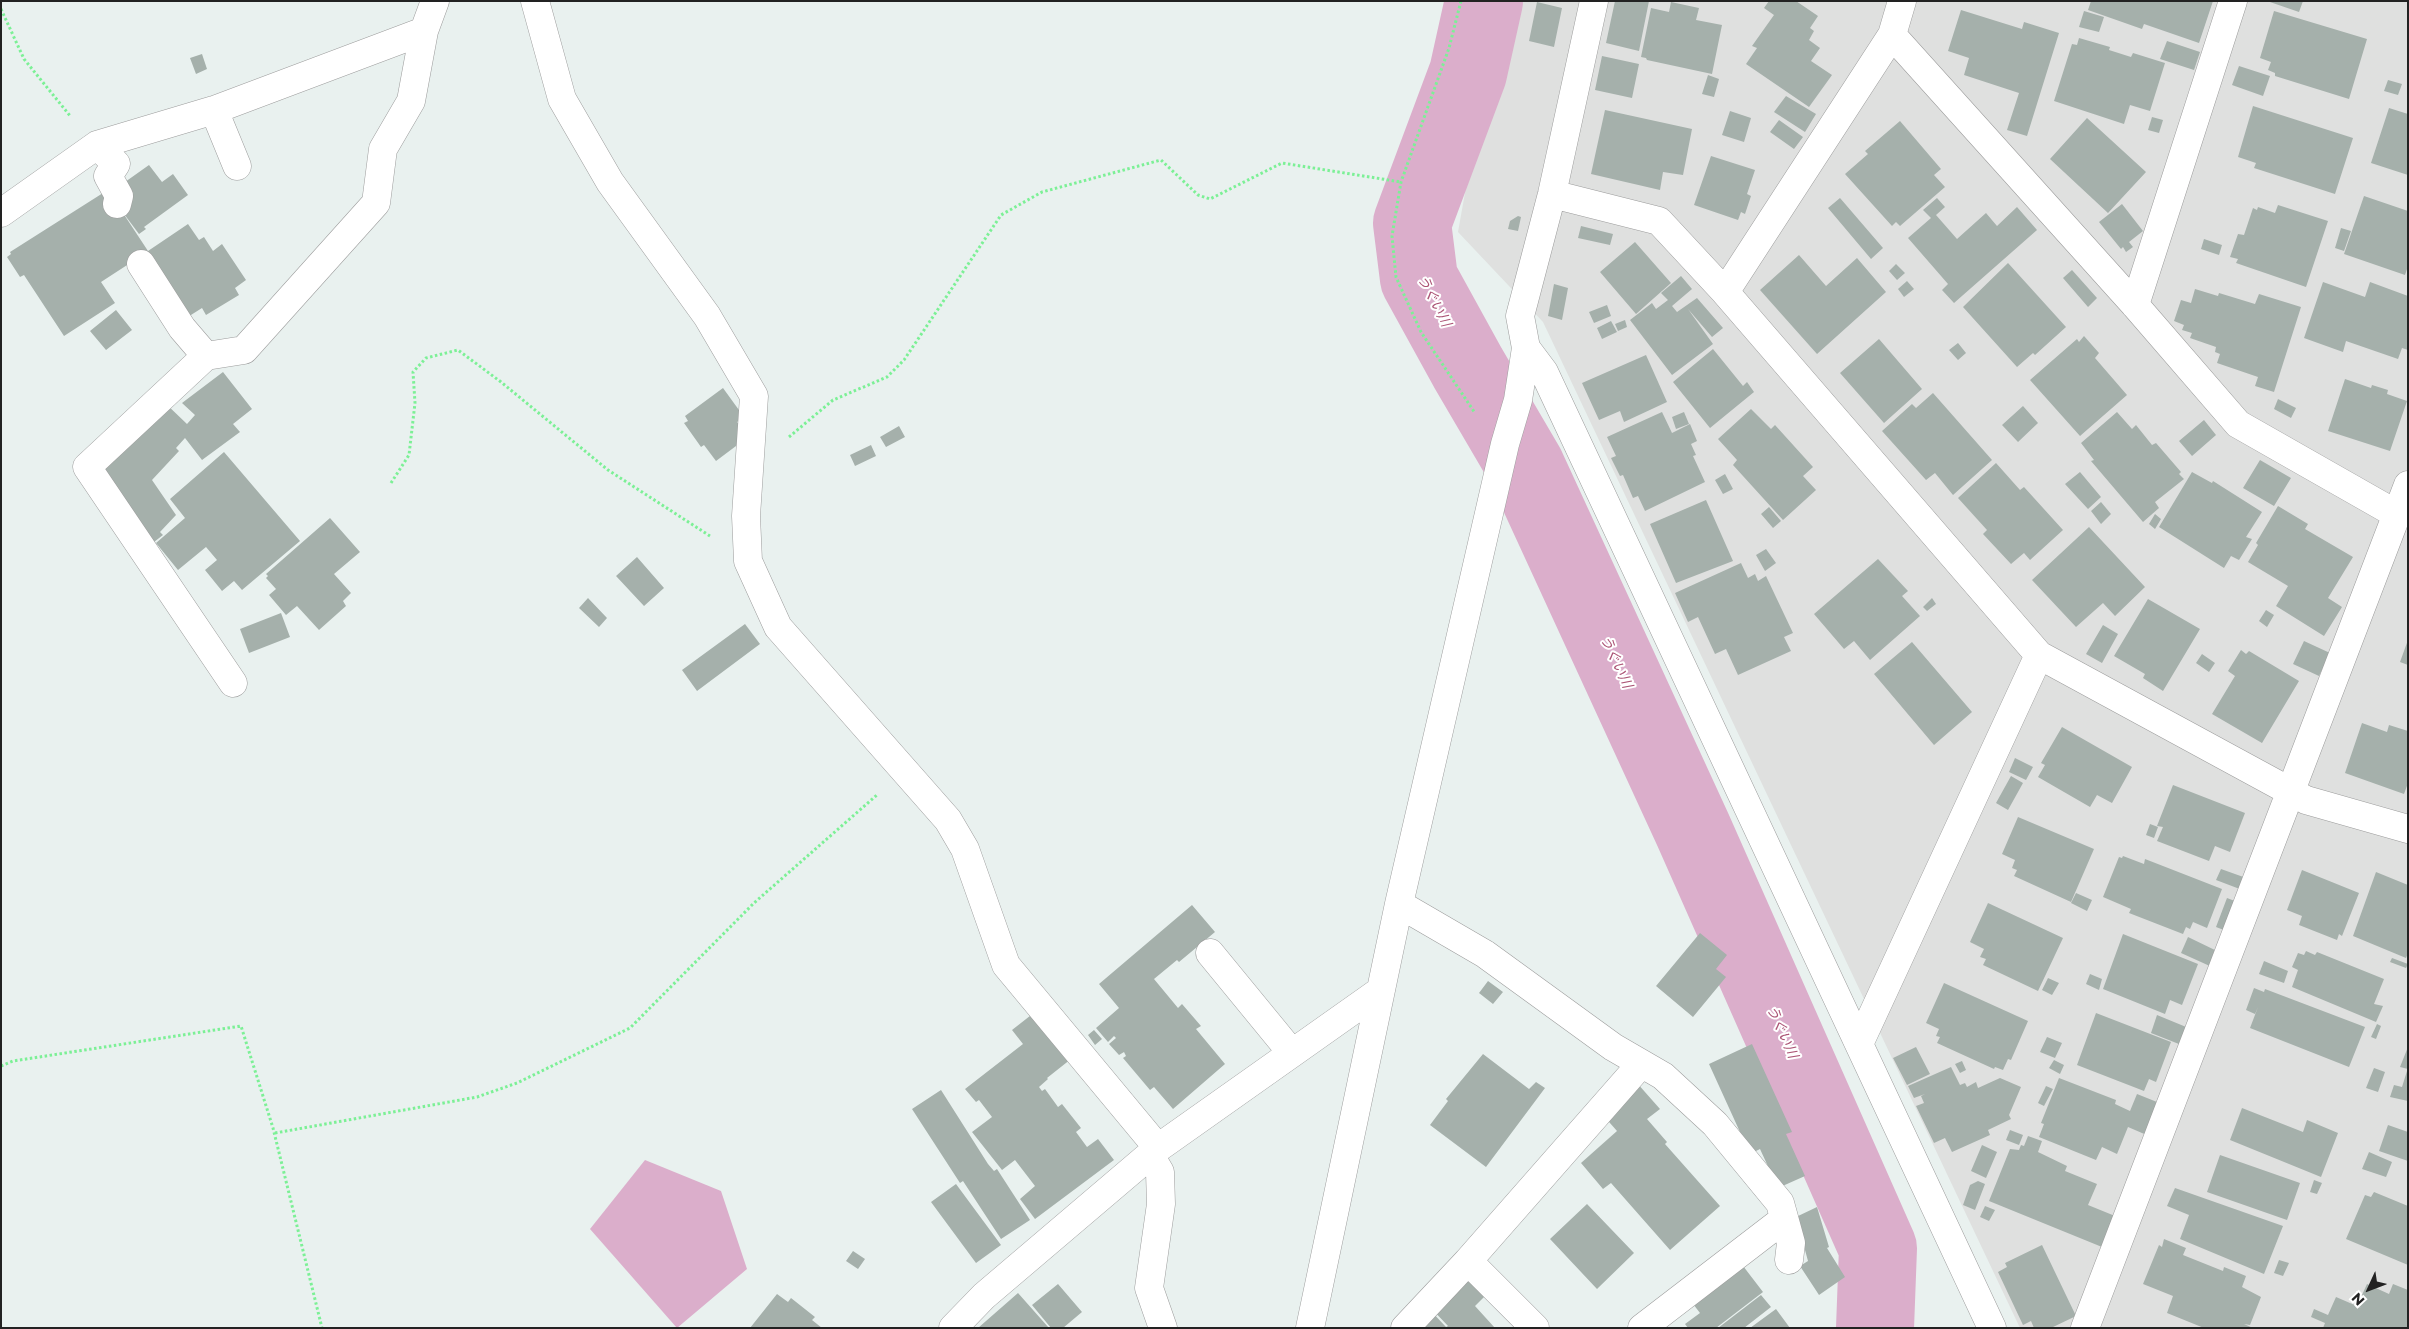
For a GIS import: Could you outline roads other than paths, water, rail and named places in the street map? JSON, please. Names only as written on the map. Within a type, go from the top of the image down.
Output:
[{"type":"street","points":[[233,683],[88,467],[206,356],[244,350],[376,204],[383,149],[411,101],[424,31],[435,1]]},
{"type":"street","points":[[535,1],[562,98],[610,182],[707,316],[754,396],[746,516],[748,561],[778,627],[948,820],[965,849],[1006,965],[1154,1152],[1160,1172],[1161,1204],[1149,1288],[1163,1328]]},
{"type":"street","points":[[1310,1328],[1399,904],[1504,447],[1518,400],[1526,348],[1520,316],[1552,194],[1594,1]]},
{"type":"street","points":[[1725,292],[1892,35],[1902,1]]},
{"type":"street","points":[[2135,305],[2233,1]]},
{"type":"street","points":[[1,213],[96,145],[214,110],[424,31]]},
{"type":"street","points":[[1892,35],[2135,305],[2238,424],[2398,515]]},
{"type":"street","points":[[214,110],[237,166]]},
{"type":"street","points":[[96,145],[116,164],[108,176],[119,196],[117,204]]},
{"type":"street","points":[[1552,194],[1659,221],[1725,292],[2039,655],[2306,800],[2408,829]]},
{"type":"street","points":[[140,264],[182,328],[206,356]]},
{"type":"street","points":[[1526,348],[1548,381],[1992,1328]]},
{"type":"street","points":[[2085,1328],[2408,485]]},
{"type":"street","points":[[1859,1044],[2039,655]]},
{"type":"street","points":[[1399,904],[1485,954],[1613,1047],[1663,1076],[1715,1124],[1780,1203],[1791,1243],[1789,1260]]},
{"type":"street","points":[[1210,953],[1292,1053]]},
{"type":"street","points":[[953,1328],[984,1296],[1154,1152],[1380,991]]},
{"type":"street","points":[[1405,1328],[1468,1261],[1641,1064]]},
{"type":"street","points":[[1642,1328],[1784,1219]]},
{"type":"street","points":[[1468,1261],[1535,1328]]},
{"type":"waterway","name":"うぐい川","points":[[1484,1],[1468,73],[1412,223],[1419,279],[1526,467],[1693,830],[1878,1248],[1875,1328]]}]
